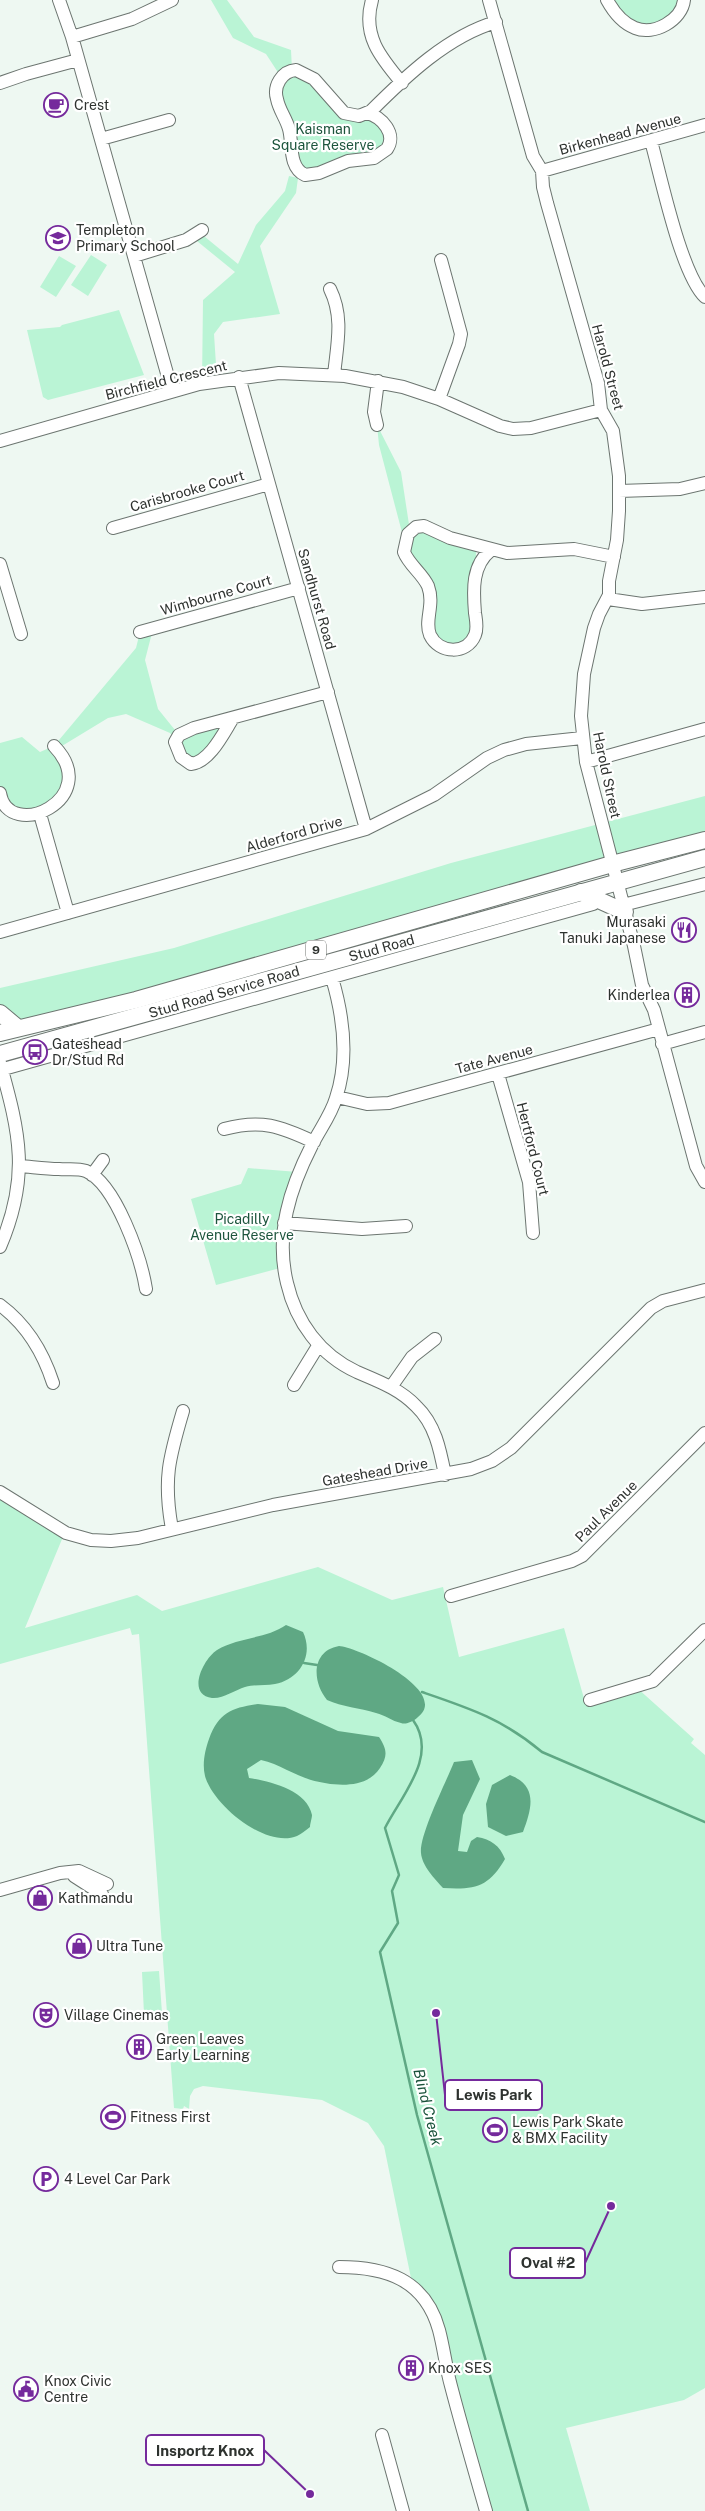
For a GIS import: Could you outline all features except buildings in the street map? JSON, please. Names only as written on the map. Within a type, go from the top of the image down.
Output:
[{"type":"main road","name":"Stud Road","points":[[0,1033],[146,998],[612,864],[705,840]]},
{"type":"main road","name":"Stud Road","points":[[0,1064],[574,899],[617,882],[705,858]]},
{"type":"main road","points":[[574,899],[624,908]]},
{"type":"main road","points":[[0,1013],[18,1028]]},
{"type":"street","points":[[60,0],[172,391]]},
{"type":"street","points":[[72,37],[132,19],[172,0]]},
{"type":"street","points":[[372,0],[369,25],[373,44],[402,83]]},
{"type":"street","name":"Harold Street","points":[[489,0],[533,156],[542,171],[542,187],[598,383],[601,410],[613,431],[620,491],[618,529],[609,581],[608,599],[598,614],[586,657],[581,704],[582,738],[586,762],[642,985],[654,1010],[697,1170],[705,1182]]},
{"type":"street","points":[[607,0],[624,22],[634,28],[646,30],[658,28],[674,19],[682,11],[684,0]]},
{"type":"street","points":[[389,93],[383,113],[390,144],[380,155],[370,159],[348,161],[315,174],[302,174],[294,163],[289,130],[277,100],[278,85],[284,75],[296,70],[314,79],[344,113],[354,116],[367,113],[389,93],[458,37],[496,22]]},
{"type":"street","points":[[0,84],[26,74],[78,60]]},
{"type":"street","points":[[367,113],[378,117],[386,125]]},
{"type":"street","points":[[101,139],[169,120]]},
{"type":"street","name":"Birkenhead Avenue","points":[[542,171],[705,124]]},
{"type":"street","points":[[651,141],[685,263],[695,285],[705,297]]},
{"type":"street","points":[[134,256],[186,240],[202,230]]},
{"type":"street","points":[[439,399],[460,344],[460,334],[441,260]]},
{"type":"street","points":[[330,289],[338,305],[334,375]]},
{"type":"street","name":"Birchfield Crescent","points":[[0,441],[199,384],[287,372],[334,375],[378,381],[439,399],[500,426],[512,429],[531,428],[601,410]]},
{"type":"street","name":"Sandhurst Road","points":[[240,377],[366,829]]},
{"type":"street","points":[[377,425],[374,412],[378,381]]},
{"type":"street","points":[[620,491],[680,489],[705,483]]},
{"type":"street","name":"Carisbrooke Court","points":[[113,528],[269,484]]},
{"type":"street","points":[[471,542],[478,562],[474,598],[477,626],[475,635],[468,645],[461,649],[445,649],[436,643],[429,632],[432,607],[430,592],[422,577],[405,557],[404,540],[410,531],[424,526],[450,538],[471,542],[491,550],[518,554],[574,549],[614,557]]},
{"type":"street","points":[[478,562],[491,550]]},
{"type":"street","points":[[0,564],[20,634]]},
{"type":"street","name":"Wimbourne Court","points":[[140,632],[299,588]]},
{"type":"street","points":[[608,599],[642,604],[705,597]]},
{"type":"street","points":[[233,718],[209,752],[201,760],[191,764],[181,757],[175,745],[179,735],[194,728],[328,692]]},
{"type":"street","points":[[586,762],[705,729]]},
{"type":"street","name":"Alderford Drive","points":[[0,932],[366,829],[434,795],[487,758],[504,750],[526,744],[582,738]]},
{"type":"street","points":[[0,793],[3,803],[12,810],[31,815],[40,814],[52,808],[60,798],[68,781],[66,763],[54,746]]},
{"type":"street","points":[[40,814],[68,913]]},
{"type":"street","points":[[624,908],[705,884]]},
{"type":"street","name":"Stud Road Service Road","points":[[0,1064],[332,978],[574,899],[593,904]]},
{"type":"street","points":[[332,978],[343,1032],[342,1063],[336,1097],[294,1183],[284,1224],[283,1259],[290,1295],[300,1320],[318,1346],[355,1371],[391,1387],[416,1406],[428,1420],[438,1442],[445,1474]]},
{"type":"street","name":"Tate Avenue","points":[[336,1097],[367,1104],[389,1103],[659,1029]]},
{"type":"street","points":[[662,1044],[705,1032]]},
{"type":"street","points":[[0,1064],[16,1122],[20,1166],[15,1208],[1,1241]]},
{"type":"street","name":"Hertford Court","points":[[498,1074],[529,1182],[533,1233]]},
{"type":"street","points":[[224,1129],[246,1123],[264,1123],[280,1127],[314,1142]]},
{"type":"street","points":[[92,1175],[103,1160]]},
{"type":"street","points":[[20,1166],[81,1170],[92,1175],[113,1201],[128,1228],[139,1254],[146,1289]]},
{"type":"street","points":[[284,1224],[362,1229],[406,1226]]},
{"type":"street","name":"Gateshead Drive","points":[[0,1492],[60,1530],[91,1540],[126,1540],[273,1505],[481,1466],[502,1455],[651,1308],[663,1301],[705,1290]]},
{"type":"street","points":[[0,1305],[30,1334],[44,1358],[53,1383]]},
{"type":"street","points":[[391,1387],[412,1357],[435,1339]]},
{"type":"street","points":[[294,1385],[318,1346]]},
{"type":"street","points":[[172,1529],[167,1504],[167,1471],[183,1411]]},
{"type":"street","name":"Paul Avenue","points":[[451,1596],[579,1558],[705,1433]]},
{"type":"street","points":[[590,1700],[653,1681],[705,1630]]},
{"type":"street","points":[[0,1890],[67,1872],[82,1871],[104,1889]]},
{"type":"street","points":[[338,2267],[374,2268],[392,2274],[413,2288],[430,2310],[439,2330],[447,2371],[486,2511]]},
{"type":"street","points":[[382,2435],[403,2511]]},
{"type":"green space","name":"Kaisman Square Reserve","points":[[211,0],[227,0],[254,37],[291,50],[292,70],[296,70],[337,107],[375,116],[389,146],[305,175],[278,104],[281,77],[266,54],[233,38]]},
{"type":"green space","points":[[607,0],[684,0],[682,11],[639,30]]},
{"type":"green space","points":[[289,176],[298,178],[296,193],[260,246],[280,314],[223,322],[214,334],[217,380],[202,383],[203,300],[235,272],[192,237],[199,232],[238,264],[256,225],[285,191]]},
{"type":"green space","points":[[91,255],[107,265],[88,296],[71,285]]},
{"type":"green space","points":[[59,256],[76,266],[56,297],[40,287]]},
{"type":"green space","points":[[119,310],[144,375],[48,400],[43,397],[27,330],[60,327]]},
{"type":"green space","points":[[377,425],[401,472],[410,531],[416,527],[475,548],[475,614],[465,647],[433,640],[431,611],[404,540],[379,445]]},
{"type":"green space","points":[[153,629],[145,660],[158,709],[179,735],[233,718],[194,764],[170,733],[126,714],[108,718],[57,749],[64,758],[61,798],[23,814],[0,793],[0,743],[22,737],[40,752],[54,746],[136,648],[140,632]]},
{"type":"green space","points":[[705,796],[705,839],[18,1028],[0,1013],[0,988],[174,948],[451,863]]},
{"type":"green space","name":"Picadilly Avenue Reserve","points":[[248,1168],[298,1172],[284,1267],[216,1285],[191,1199],[241,1184]]},
{"type":"green space","points":[[0,1492],[65,1532],[25,1628],[137,1595],[162,1611],[318,1567],[392,1600],[443,1587],[459,1657],[564,1628],[585,1702],[636,1687],[694,1739],[691,1743],[705,1755],[705,2388],[684,2400],[566,2428],[590,2511],[486,2511],[441,2337],[413,2288],[384,2146],[368,2123],[322,2100],[203,2086],[194,2089],[190,2096],[189,2109],[184,2106],[183,2109],[174,2108],[139,1634],[132,1635],[130,1628],[0,1664]]},
{"type":"green space","points":[[159,1971],[162,2013],[144,2014],[142,1972]]},
{"type":"shaded area","points":[[286,1625],[303,1632],[307,1649],[302,1665],[291,1677],[275,1684],[245,1687],[216,1698],[204,1695],[198,1684],[202,1668],[217,1650],[270,1633]]},
{"type":"shaded area","points":[[339,1646],[349,1648],[381,1662],[413,1683],[422,1695],[425,1707],[418,1717],[410,1722],[403,1723],[370,1711],[327,1700],[319,1685],[317,1668],[323,1654]]},
{"type":"shaded area","points":[[258,1704],[285,1707],[338,1731],[379,1737],[386,1752],[383,1764],[374,1775],[366,1780],[339,1785],[311,1780],[261,1760],[247,1769],[249,1778],[276,1784],[295,1793],[309,1806],[312,1815],[310,1827],[297,1836],[284,1838],[271,1836],[256,1830],[242,1822],[218,1799],[205,1776],[204,1767],[205,1752],[209,1739],[222,1717],[241,1707]]},
{"type":"shaded area","points":[[472,1760],[480,1779],[463,1815],[458,1851],[467,1852],[471,1841],[477,1837],[487,1839],[494,1844],[505,1859],[493,1876],[480,1885],[464,1888],[443,1888],[429,1872],[422,1858],[424,1834],[454,1762]]},
{"type":"shaded area","points":[[510,1775],[525,1785],[529,1792],[530,1806],[523,1832],[506,1836],[488,1827],[486,1804],[492,1785]]},
{"type":"waterway","name":"Blind Creek","points":[[304,1663],[317,1665]]},
{"type":"waterway","points":[[422,1692],[485,1716],[513,1731],[542,1752],[705,1822]]},
{"type":"waterway","name":"Blind Creek","points":[[413,1720],[420,1734],[422,1748],[420,1762],[408,1789],[385,1828],[399,1875],[392,1891],[398,1923],[380,1952],[417,2115],[528,2511]]},
{"type":"place","name":"Crest","points":[[56,105]]},
{"type":"place","name":"Templeton Primary School","points":[[58,238]]},
{"type":"place","name":"Murasaki Tanuki Japanese","points":[[684,930]]},
{"type":"place","name":"Kinderlea","points":[[687,995]]},
{"type":"place","name":"Gateshead Dr/Stud Rd","points":[[35,1052]]},
{"type":"place","name":"Kathmandu","points":[[40,1898]]},
{"type":"place","name":"Ultra Tune","points":[[79,1946]]},
{"type":"place","name":"Lewis Park","points":[[436,2013]]},
{"type":"place","name":"Village Cinemas","points":[[46,2015]]},
{"type":"place","name":"Green Leaves Early Learning","points":[[139,2047]]},
{"type":"place","name":"Fitness First","points":[[113,2117]]},
{"type":"place","name":"Lewis Park Skate & BMX Facility","points":[[495,2130]]},
{"type":"place","name":"4 Level Car Park","points":[[46,2179]]},
{"type":"place","name":"Oval #2","points":[[611,2206]]},
{"type":"place","name":"Knox SES","points":[[411,2368]]},
{"type":"place","name":"Knox Civic Centre","points":[[26,2389]]},
{"type":"place","name":"Insportz Knox","points":[[310,2494]]}]
